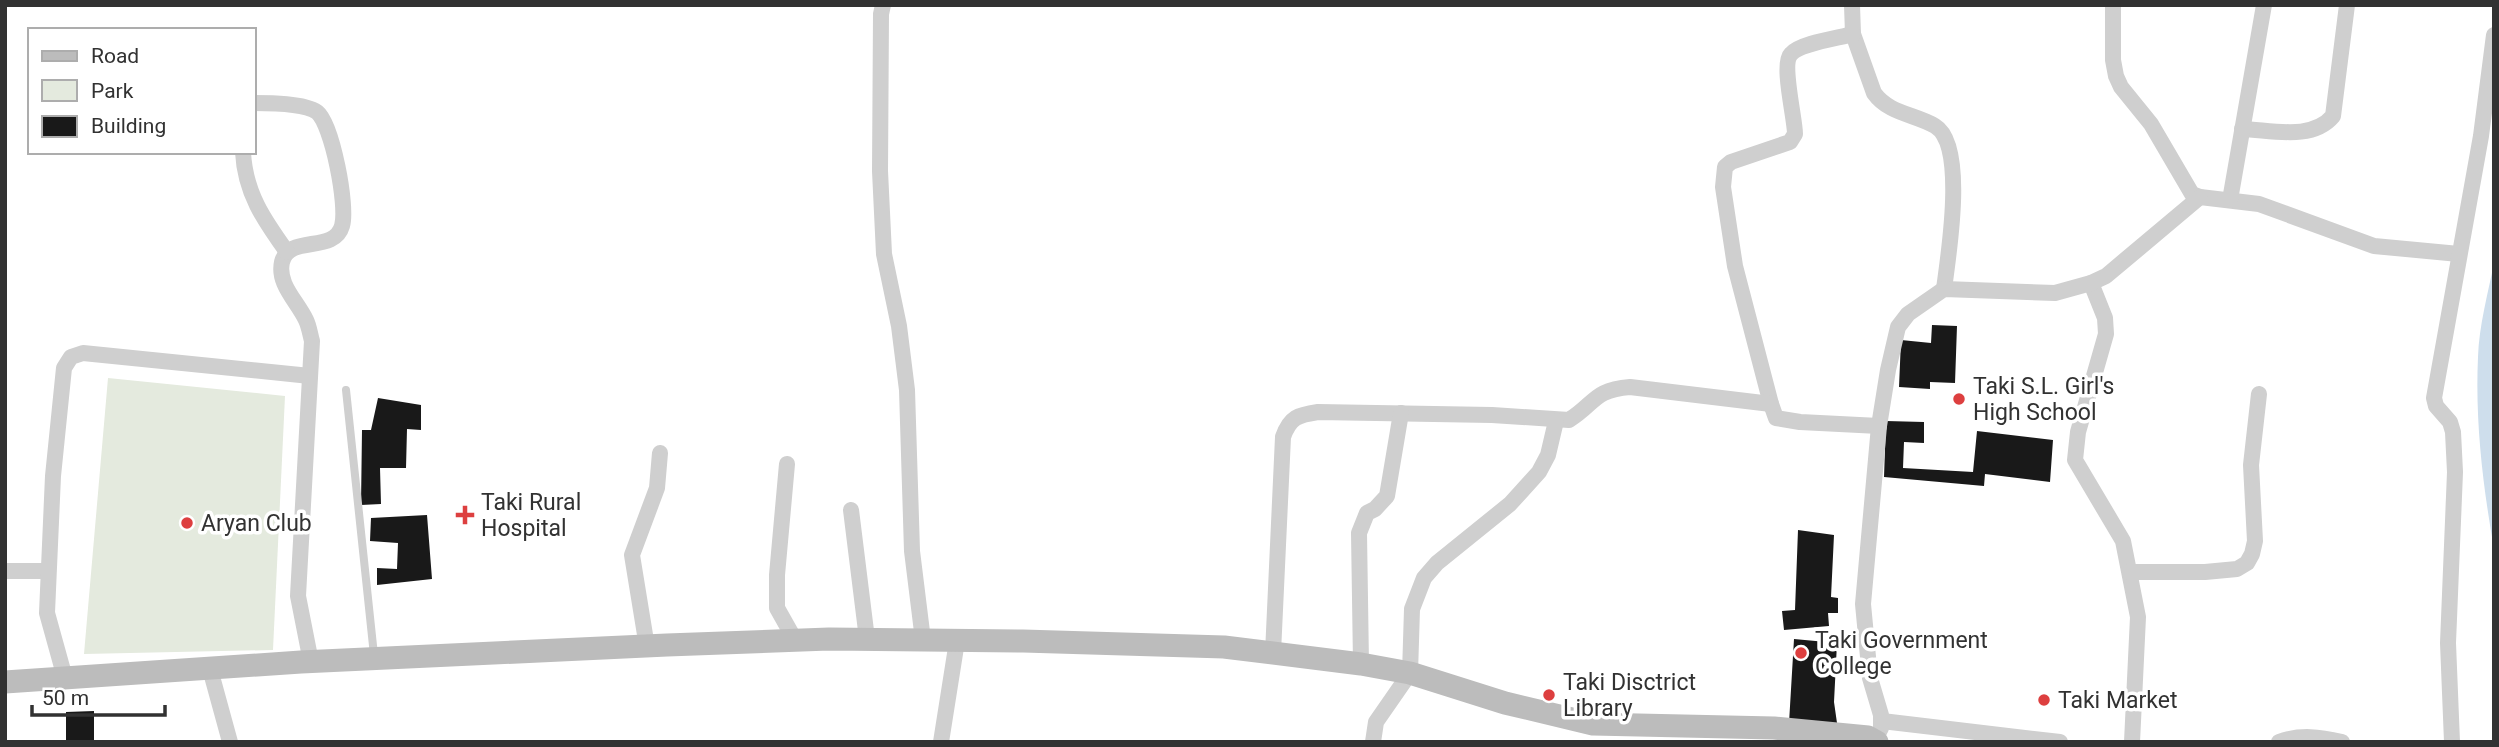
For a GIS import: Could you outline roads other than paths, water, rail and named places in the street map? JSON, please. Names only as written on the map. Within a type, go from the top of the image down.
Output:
[{"type":"street","points":[[883,5],[880,171],[884,254],[899,326],[907,390],[912,551],[923,640]]},
{"type":"street","points":[[1852,5],[1853,34],[1874,93],[1891,108],[1936,126],[1946,137],[1950,150],[1954,199],[1944,289]]},
{"type":"street","points":[[2113,5],[2116,76],[2121,87],[2151,124],[2192,194],[2259,204],[2374,246],[2459,254]]},
{"type":"street","points":[[2230,200],[2264,5]]},
{"type":"street","points":[[2242,129],[2311,132],[2324,126],[2333,116],[2347,5]]},
{"type":"street","points":[[1853,34],[1800,48],[1791,54],[1787,61],[1795,134],[1790,142],[1731,162],[1725,167],[1723,174],[1735,266],[1776,418],[1880,426]]},
{"type":"street","points":[[2452,742],[2448,643],[2455,472],[2453,432],[2450,422],[2436,406],[2434,398],[2482,136],[2494,35]]},
{"type":"street","points":[[256,103],[301,107],[316,112],[323,120],[341,176],[343,211],[342,226],[338,234],[330,240],[287,252],[281,274],[284,284],[307,322],[312,341],[298,596],[310,662]]},
{"type":"street","points":[[243,154],[245,175],[252,198],[260,215],[287,252]]},
{"type":"street","points":[[1878,734],[1863,604],[1880,426],[1888,370],[1898,327],[1908,314],[1944,289],[2055,293],[2091,283],[2106,276],[2200,197]]},
{"type":"street","points":[[2091,283],[2105,318],[2106,334],[2078,432],[2076,460],[2114,522],[2123,541],[2130,572],[2138,617],[2132,742]]},
{"type":"street","points":[[65,678],[47,613],[47,572],[64,368],[71,357],[83,353],[310,376]]},
{"type":"street","points":[[1273,653],[1283,437],[1288,423],[1298,415],[1318,412],[1401,413],[1569,420],[1597,396],[1611,389],[1630,387],[1771,404]]},
{"type":"street","points":[[2130,572],[2205,572],[2237,569],[2247,563],[2255,541],[2251,465],[2259,394]]},
{"type":"street","points":[[1361,664],[1359,533],[1367,513],[1375,509],[1387,496],[1401,413]]},
{"type":"street","points":[[1373,742],[1377,722],[1410,673],[1412,609],[1424,578],[1437,563],[1510,503],[1539,472],[1548,455],[1556,421]]},
{"type":"street","points":[[647,647],[632,555],[657,488],[660,453]]},
{"type":"street","points":[[787,464],[777,575],[777,608],[795,640]]},
{"type":"street","points":[[851,510],[867,639]]},
{"type":"street","points":[[5,571],[47,572]]},
{"type":"street","points":[[5,682],[310,662],[795,640],[1023,641],[1224,647],[1361,664],[1410,673],[1505,703],[1594,724],[1774,728],[1868,737],[1878,734],[2060,742]]},
{"type":"street","points":[[941,742],[957,641]]},
{"type":"street","points":[[210,669],[230,742]]},
{"type":"street","points":[[2279,742],[2301,737],[2319,737],[2342,742]]},
{"type":"lane","points":[[345,390],[374,659]]},
{"type":"water","points":[[2494,263],[2494,549],[2481,454],[2477,381],[2480,333]]},
{"type":"place","name":"Taki S.L. Girl's High School","points":[[1959,399]]},
{"type":"place","name":"Taki Rural Hospital","points":[[465,515]]},
{"type":"place","name":"Aryan Club","points":[[187,523]]},
{"type":"place","name":"Taki Government College","points":[[1801,653]]},
{"type":"place","name":"Taki Disctrict Library","points":[[1549,695]]},
{"type":"place","name":"Taki Market","points":[[2044,700]]}]
